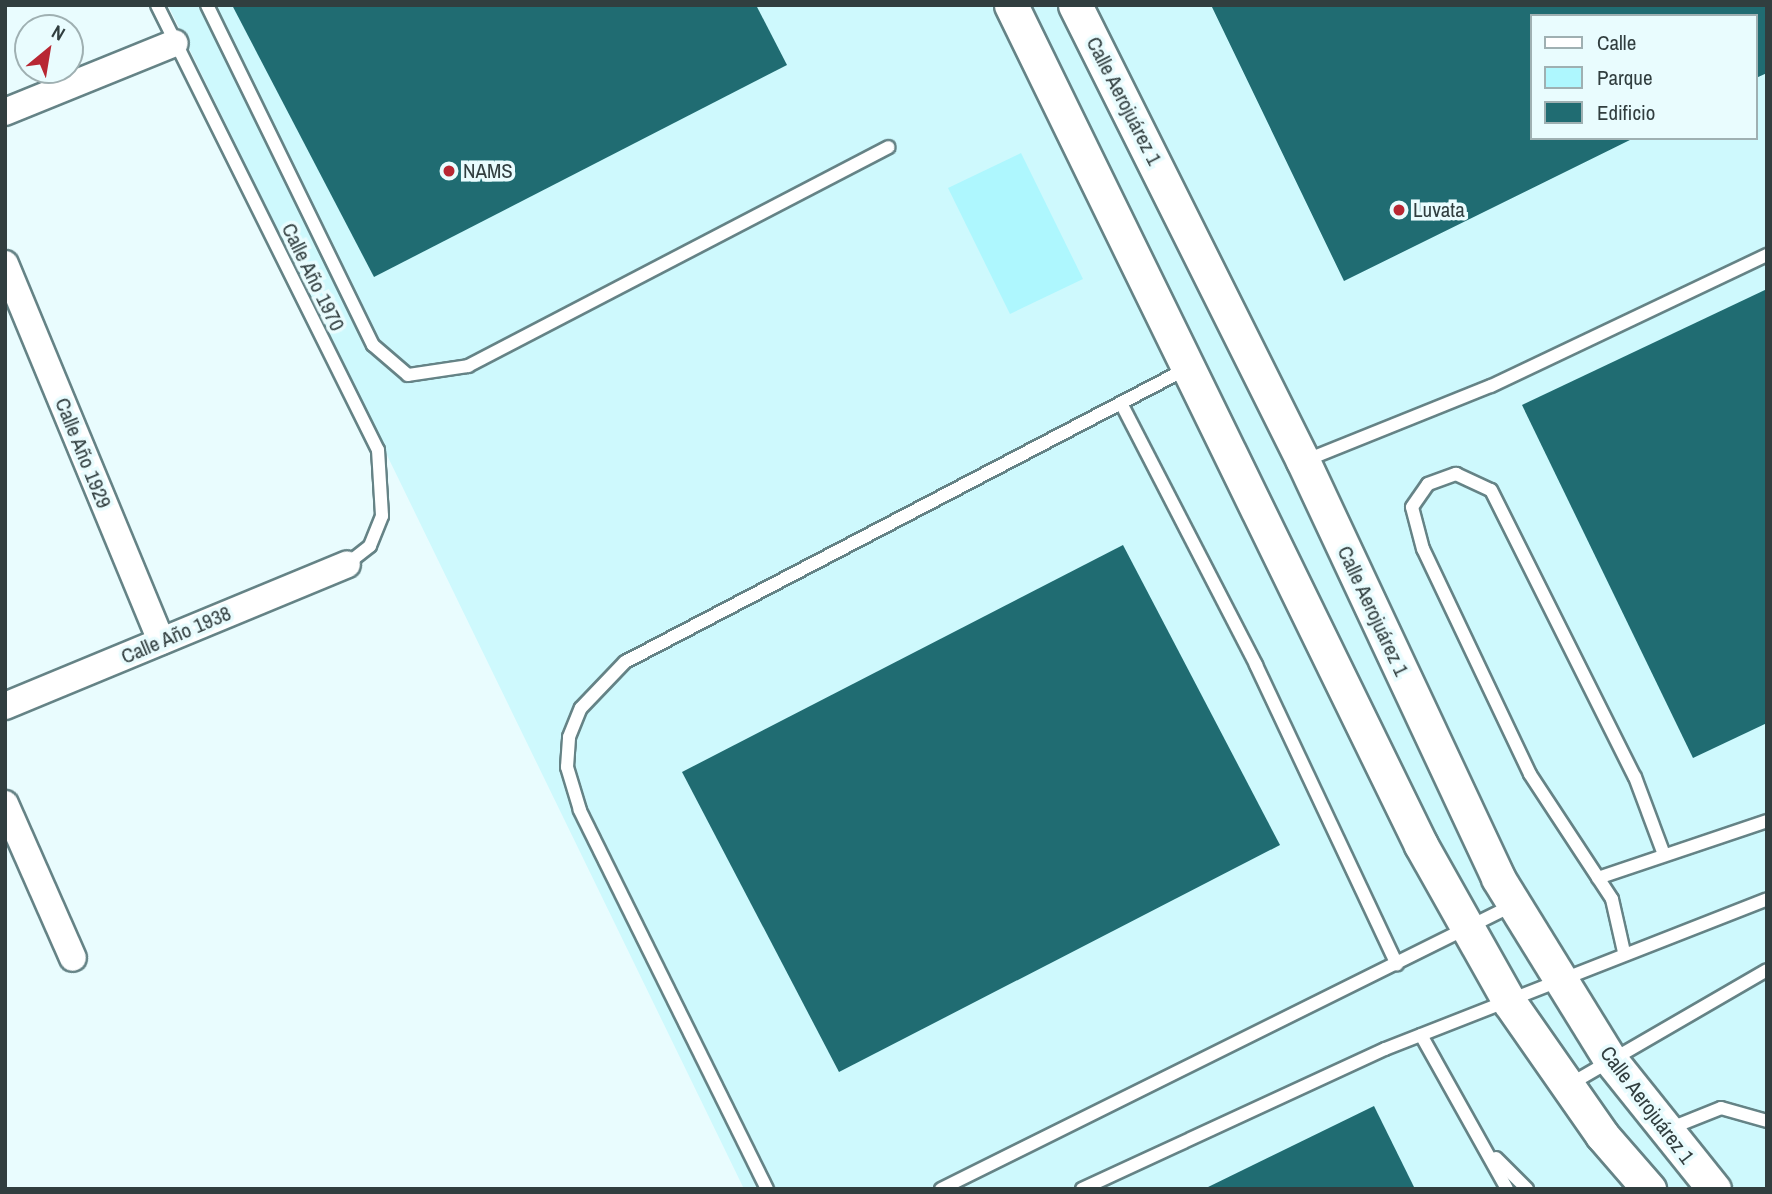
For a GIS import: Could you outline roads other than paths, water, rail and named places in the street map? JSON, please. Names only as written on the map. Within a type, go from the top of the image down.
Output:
[{"type":"street","points":[[1011,5],[1421,845],[1510,1003],[1567,1086],[1649,1189]]},
{"type":"street","name":"Calle Aerojuárez 1","points":[[1075,5],[1303,461],[1513,905],[1609,1059],[1663,1132],[1714,1189]]},
{"type":"street","points":[[5,112],[175,43]]},
{"type":"street","name":"Calle Año 1929","points":[[5,264],[161,641]]},
{"type":"street","name":"Calle Año 1938","points":[[5,706],[347,564]]},
{"type":"street","points":[[5,804],[73,958]]},
{"type":"lane","name":"Calle Año 1970","points":[[156,5],[378,450],[382,516],[370,546],[347,564]]},
{"type":"lane","points":[[207,5],[373,345],[408,375],[468,366],[888,147]]},
{"type":"lane","points":[[1303,461],[1444,407],[1767,255]]},
{"type":"lane","points":[[767,1189],[580,810],[567,767],[569,737],[581,708],[625,662],[1189,367]]},
{"type":"lane","points":[[1121,403],[1256,665],[1397,965]]},
{"type":"lane","points":[[1624,953],[1616,908],[1530,774],[1423,550],[1412,507],[1438,478],[1471,476],[1501,506],[1635,777],[1664,852]]},
{"type":"lane","points":[[1598,878],[1664,852],[1767,821]]},
{"type":"lane","points":[[1082,1189],[1421,1035],[1510,1003],[1624,953],[1767,899]]},
{"type":"lane","points":[[942,1189],[1470,930],[1513,905]]},
{"type":"lane","points":[[1567,1086],[1609,1059],[1767,970]]},
{"type":"lane","points":[[1421,1035],[1489,1151],[1507,1189]]},
{"type":"lane","points":[[1663,1132],[1721,1108],[1767,1121]]},
{"type":"lane","points":[[1489,1151],[1527,1189]]},
{"type":"place","name":"NAMS","points":[[449,171]]},
{"type":"place","name":"Luvata","points":[[1399,210]]}]
